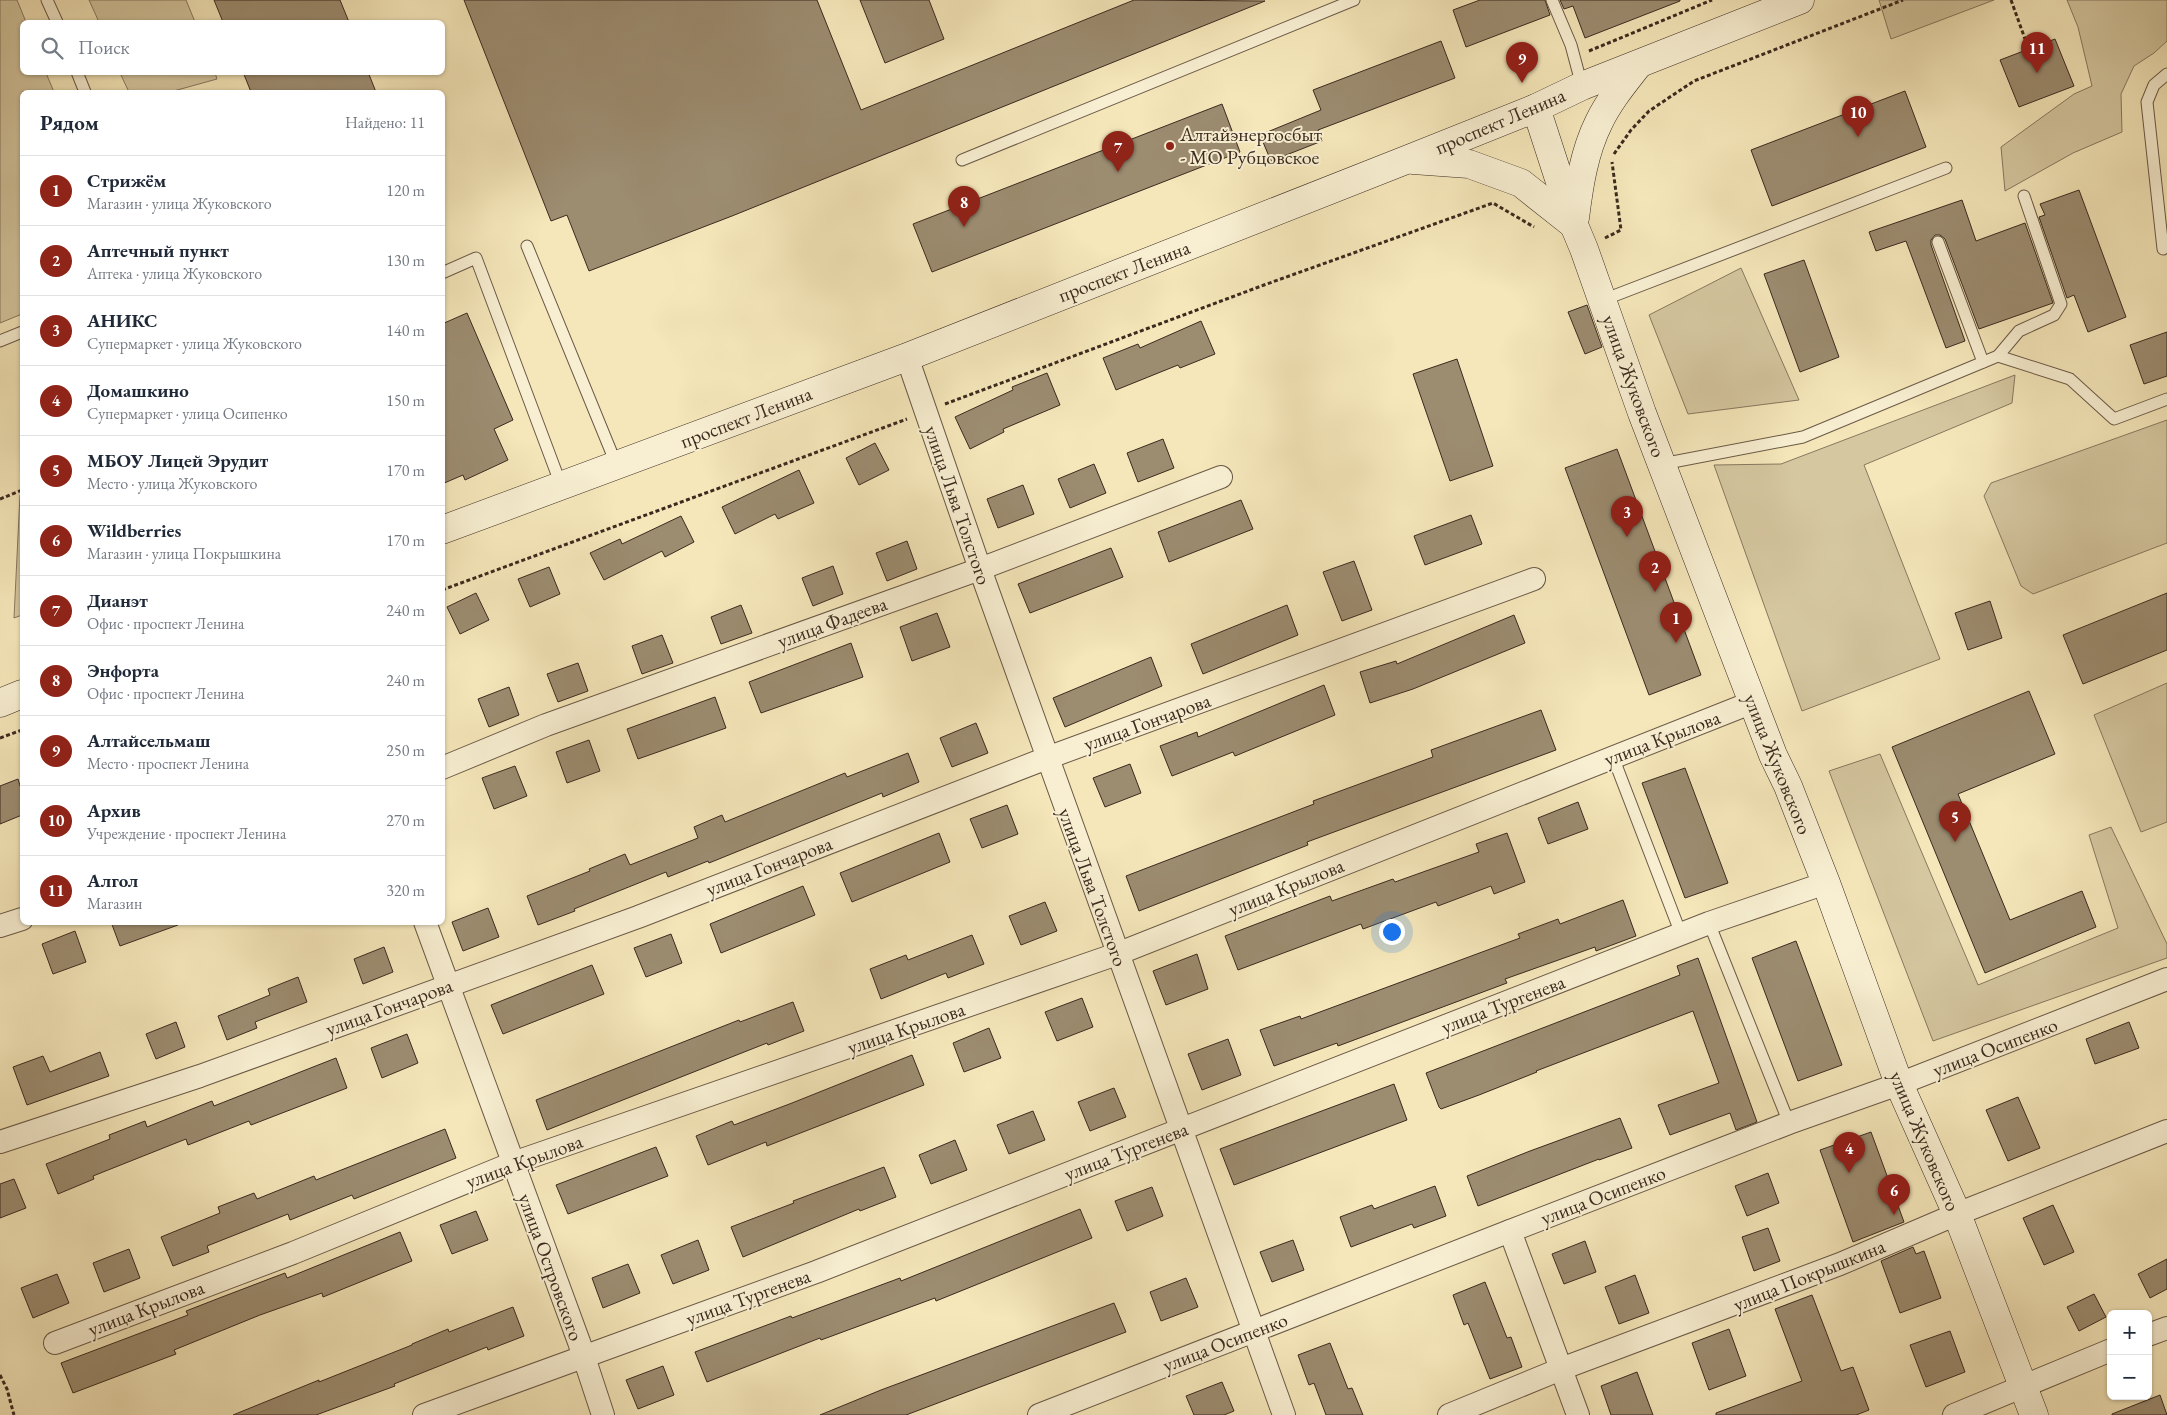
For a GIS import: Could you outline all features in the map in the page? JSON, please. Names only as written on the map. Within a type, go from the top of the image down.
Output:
[{"type":"street","name":"проспект Ленина","points":[[445,529],[907,357],[1406,160],[1536,108],[1582,86],[1800,0]]},
{"type":"street","points":[[1579,237],[1582,171],[1598,123],[1613,96],[1638,64]]},
{"type":"street","name":"улица Жуковского","points":[[1536,108],[1579,237],[1662,464],[1753,702],[1826,883],[1899,1084],[1956,1214],[2034,1415]]},
{"type":"street","points":[[1406,160],[1469,164],[1520,183],[1579,237]]},
{"type":"street","name":"улица Льва Толстого","points":[[907,357],[1047,758],[1252,1331],[1284,1415]]},
{"type":"street","name":"улица Фадеева","points":[[445,767],[546,725],[980,569],[1221,477]]},
{"type":"street","name":"улица Гончарова","points":[[0,1142],[200,1076],[638,917],[1047,758],[1534,579]]},
{"type":"street","points":[[0,703],[20,695]]},
{"type":"street","name":"улица Крылова","points":[[55,1343],[293,1253],[513,1163],[1117,954],[1753,702]]},
{"type":"street","name":"улица Тургенева","points":[[424,1415],[816,1272],[1709,923],[1826,883]]},
{"type":"street","points":[[0,926],[20,920]]},
{"type":"street","name":"улица Островского","points":[[426,925],[584,1356],[603,1415]]},
{"type":"street","name":"улица Осипенко","points":[[1039,1415],[1510,1231],[1899,1084],[2167,979]]},
{"type":"street","name":"улица Покрышкина","points":[[1449,1415],[1561,1369],[1840,1264],[1956,1214],[2167,1131]]},
{"type":"street","points":[[1510,1231],[1578,1415]]},
{"type":"street","points":[[2152,1334],[2167,1328]]},
{"type":"street","points":[[1954,1415],[2024,1388],[2107,1352]]},
{"type":"lane","points":[[48,0],[55,20]]},
{"type":"lane","points":[[962,160],[1354,0]]},
{"type":"lane","points":[[1552,0],[1574,57],[1582,86]]},
{"type":"lane","points":[[2163,249],[2147,102],[2154,85],[2167,74]]},
{"type":"lane","points":[[78,75],[84,90]]},
{"type":"lane","points":[[1603,300],[1946,168]]},
{"type":"lane","points":[[1662,464],[1803,437],[1998,356],[2019,331],[2054,315],[2061,304],[2024,196]]},
{"type":"lane","points":[[1938,242],[1983,362]]},
{"type":"lane","points":[[527,246],[617,466]]},
{"type":"lane","points":[[445,272],[476,258],[561,487]]},
{"type":"lane","points":[[0,341],[20,333]]},
{"type":"lane","points":[[1998,356],[2070,379],[2114,420],[2167,399]]},
{"type":"lane","points":[[1613,757],[1681,934]]},
{"type":"lane","points":[[1709,923],[1789,1124]]},
{"type":"path","points":[[1574,57],[1712,0]]},
{"type":"path","points":[[1579,237],[1621,230],[1611,159],[1631,130],[1649,111],[1694,81],[1904,0]]},
{"type":"path","points":[[2011,0],[2025,39]]},
{"type":"path","points":[[445,589],[1264,285],[1493,203],[1541,232]]},
{"type":"path","points":[[0,498],[20,491]]},
{"type":"path","points":[[0,738],[20,731]]},
{"type":"path","points":[[0,1375],[8,1389],[14,1415]]},
{"type":"shaded area","points":[[0,0],[17,0],[25,20],[20,20],[20,75],[47,75],[53,90],[20,90],[20,315],[0,323]]},
{"type":"shaded area","points":[[89,0],[186,0],[194,20],[98,20]]},
{"type":"shaded area","points":[[1879,0],[1994,0],[1891,39]]},
{"type":"shaded area","points":[[2067,0],[2167,0],[2167,41],[2154,53],[2134,66],[2121,94],[2122,132],[2073,153],[2005,191],[2001,147],[2074,94],[2092,86],[2078,27]]},
{"type":"shaded area","points":[[121,75],[216,75],[217,79],[177,90],[128,90]]},
{"type":"shaded area","points":[[1741,268],[1799,400],[1688,414],[1649,315]]},
{"type":"shaded area","points":[[2015,375],[2012,403],[1864,465],[1940,659],[1802,711],[1714,465],[1781,464]]},
{"type":"shaded area","points":[[2167,420],[2167,543],[2033,594],[2021,586],[1984,496],[1991,483]]},
{"type":"shaded area","points":[[20,495],[20,616],[14,618]]},
{"type":"shaded area","points":[[2167,683],[2167,822],[2141,832],[2094,715]]},
{"type":"shaded area","points":[[1880,754],[1978,985],[2118,928],[2089,835],[2111,827],[2167,944],[2167,958],[1933,1041],[1829,771]]},
{"type":"building","points":[[214,0],[340,0],[348,20],[222,20]]},
{"type":"building","points":[[464,0],[817,0],[861,110],[1134,0],[1265,1],[732,216],[589,271],[567,215],[551,221]]},
{"type":"building","points":[[860,0],[929,0],[944,39],[885,63]]},
{"type":"building","points":[[1480,0],[1545,0],[1550,15],[1466,47],[1453,10]]},
{"type":"building","points":[[1560,0],[1680,1],[1585,38],[1573,6],[1564,9]]},
{"type":"building","points":[[2055,39],[2074,86],[2019,107],[2000,60]]},
{"type":"building","points":[[1441,41],[1455,78],[1318,130],[1322,141],[1271,161],[1260,135],[1321,110],[1313,90]]},
{"type":"building","points":[[244,75],[369,75],[375,90],[250,90]]},
{"type":"building","points":[[1905,91],[1926,147],[1772,206],[1751,150]]},
{"type":"building","points":[[1222,104],[1240,152],[932,272],[913,224]]},
{"type":"building","points":[[2079,190],[2126,317],[2088,332],[2074,295],[2067,298],[2039,217],[2045,215],[2040,204]]},
{"type":"building","points":[[1962,200],[1976,241],[2025,223],[2053,303],[1979,329],[1945,239],[1940,235],[1935,235],[1931,240],[1931,245],[1965,341],[1946,348],[1906,241],[1876,251],[1869,232]]},
{"type":"building","points":[[1804,260],[1839,357],[1800,372],[1764,274]]},
{"type":"building","points":[[1587,305],[1602,347],[1585,354],[1568,312]]},
{"type":"building","points":[[467,313],[513,420],[494,429],[508,460],[465,480],[463,475],[445,483],[445,323]]},
{"type":"building","points":[[1201,321],[1215,354],[1180,368],[1178,365],[1116,390],[1103,358],[1138,344],[1140,348]]},
{"type":"building","points":[[2167,332],[2167,376],[2144,384],[2130,345]]},
{"type":"building","points":[[1457,359],[1493,466],[1450,481],[1413,374]]},
{"type":"building","points":[[1047,373],[1060,405],[1003,429],[1004,432],[970,449],[955,417],[1013,390],[1012,387]]},
{"type":"building","points":[[1163,439],[1174,468],[1138,482],[1127,453]]},
{"type":"building","points":[[875,443],[889,470],[859,485],[846,458]]},
{"type":"building","points":[[1617,449],[1701,675],[1649,695],[1565,468]]},
{"type":"building","points":[[1094,464],[1106,493],[1070,508],[1058,479]]},
{"type":"building","points":[[799,470],[814,503],[778,519],[775,514],[735,534],[722,507]]},
{"type":"building","points":[[1023,485],[1034,514],[998,528],[987,499]]},
{"type":"building","points":[[1241,500],[1253,529],[1169,562],[1158,532]]},
{"type":"building","points":[[1471,515],[1482,544],[1425,565],[1414,536]]},
{"type":"building","points":[[681,516],[694,542],[665,557],[662,551],[604,580],[590,553],[620,539],[622,544]]},
{"type":"building","points":[[907,541],[917,569],[887,581],[876,553]]},
{"type":"building","points":[[1111,548],[1123,577],[1030,613],[1018,584]]},
{"type":"building","points":[[1354,561],[1372,610],[1342,621],[1323,572]]},
{"type":"building","points":[[833,566],[843,594],[813,606],[802,578]]},
{"type":"building","points":[[549,567],[560,594],[530,607],[518,579]]},
{"type":"building","points":[[476,593],[489,620],[460,634],[447,607]]},
{"type":"building","points":[[2167,593],[2167,650],[2083,684],[2063,635]]},
{"type":"building","points":[[1990,601],[2002,638],[1968,650],[1955,613]]},
{"type":"building","points":[[741,605],[752,633],[721,644],[711,617]]},
{"type":"building","points":[[1287,605],[1298,635],[1203,674],[1191,644]]},
{"type":"building","points":[[937,613],[950,647],[912,661],[900,627]]},
{"type":"building","points":[[1514,615],[1525,643],[1413,689],[1370,703],[1360,672],[1396,661],[1397,664]]},
{"type":"building","points":[[662,635],[673,663],[642,674],[632,646]]},
{"type":"building","points":[[851,643],[863,677],[761,713],[749,682]]},
{"type":"building","points":[[1151,657],[1162,686],[1065,727],[1053,698]]},
{"type":"building","points":[[578,663],[588,691],[558,702],[547,674]]},
{"type":"building","points":[[1324,685],[1335,715],[1235,756],[1233,752],[1172,776],[1160,746],[1197,732],[1198,737]]},
{"type":"building","points":[[509,687],[519,715],[489,727],[478,699]]},
{"type":"building","points":[[2029,691],[2055,754],[1958,794],[2010,920],[2082,891],[2096,927],[1985,973],[1892,747]]},
{"type":"building","points":[[715,697],[726,728],[638,759],[627,729]]},
{"type":"building","points":[[1541,710],[1556,750],[1307,842],[1308,845],[1139,911],[1126,876],[1314,804],[1313,801],[1433,757],[1431,750]]},
{"type":"building","points":[[976,723],[988,753],[952,767],[940,738]]},
{"type":"building","points":[[589,740],[600,771],[567,783],[556,752]]},
{"type":"building","points":[[908,753],[919,782],[883,797],[882,793],[709,863],[708,861],[668,877],[666,872],[538,925],[527,896],[590,871],[589,869],[625,854],[630,865],[698,838],[694,827],[722,815],[725,822],[845,773],[847,777]]},
{"type":"building","points":[[1130,764],[1141,793],[1105,807],[1093,778]]},
{"type":"building","points":[[515,766],[527,796],[494,809],[482,778]]},
{"type":"building","points":[[1685,768],[1728,883],[1685,898],[1642,783]]},
{"type":"building","points":[[18,779],[20,786],[20,816],[0,824],[0,786]]},
{"type":"building","points":[[1578,802],[1588,829],[1548,844],[1538,818]]},
{"type":"building","points":[[1007,805],[1018,834],[982,848],[970,819]]},
{"type":"building","points":[[939,833],[950,862],[852,902],[840,873]]},
{"type":"building","points":[[1507,833],[1525,882],[1494,894],[1491,886],[1438,906],[1436,902],[1363,929],[1361,924],[1238,970],[1225,936],[1330,896],[1332,901],[1393,879],[1395,882],[1479,852],[1476,844]]},
{"type":"building","points":[[803,886],[815,915],[721,953],[710,924]]},
{"type":"building","points":[[1623,900],[1636,936],[1596,951],[1595,947],[1505,979],[1507,983],[1338,1046],[1337,1043],[1274,1066],[1260,1030],[1300,1016],[1301,1019],[1520,938],[1518,934],[1558,919],[1560,924]]},
{"type":"building","points":[[1045,902],[1057,931],[1021,945],[1009,916]]},
{"type":"building","points":[[488,908],[499,937],[463,951],[452,922]]},
{"type":"building","points":[[112,925],[178,925],[120,946]]},
{"type":"building","points":[[75,931],[86,962],[53,974],[42,944]]},
{"type":"building","points":[[671,934],[682,963],[646,977],[634,948]]},
{"type":"building","points":[[972,935],[984,964],[948,978],[946,973],[881,999],[870,969],[906,955],[908,960]]},
{"type":"building","points":[[1796,941],[1842,1065],[1798,1081],[1752,958]]},
{"type":"building","points":[[384,947],[393,972],[363,984],[354,959]]},
{"type":"building","points":[[1197,954],[1208,989],[1166,1005],[1153,971]]},
{"type":"building","points":[[1698,958],[1757,1122],[1736,1130],[1730,1113],[1670,1135],[1658,1105],[1719,1083],[1693,1011],[1536,1071],[1479,1095],[1441,1109],[1439,1107],[1426,1073],[1680,975],[1677,966]]},
{"type":"building","points":[[592,965],[604,994],[503,1034],[491,1005]]},
{"type":"building","points":[[298,977],[307,1002],[255,1022],[257,1028],[227,1040],[218,1016],[270,995],[268,989]]},
{"type":"building","points":[[1082,998],[1093,1027],[1057,1041],[1045,1012]]},
{"type":"building","points":[[793,1002],[804,1031],[768,1045],[767,1043],[547,1130],[536,1100],[739,1020],[740,1022]]},
{"type":"building","points":[[176,1022],[185,1047],[156,1059],[146,1034]]},
{"type":"building","points":[[2129,1022],[2139,1048],[2095,1064],[2086,1039]]},
{"type":"building","points":[[989,1028],[1001,1058],[964,1072],[953,1043]]},
{"type":"building","points":[[407,1034],[418,1063],[382,1078],[371,1048]]},
{"type":"building","points":[[1228,1039],[1241,1075],[1202,1090],[1188,1054]]},
{"type":"building","points":[[100,1052],[109,1076],[27,1105],[13,1067],[43,1056],[50,1072]]},
{"type":"building","points":[[912,1055],[924,1085],[767,1146],[766,1142],[708,1165],[696,1136],[732,1121],[734,1125]]},
{"type":"building","points":[[336,1058],[347,1088],[251,1125],[249,1121],[188,1145],[186,1139],[93,1176],[94,1179],[58,1194],[46,1164],[110,1139],[109,1135],[145,1121],[147,1127],[212,1101],[214,1106]]},
{"type":"building","points":[[1394,1084],[1407,1120],[1234,1185],[1220,1149]]},
{"type":"building","points":[[1114,1088],[1126,1117],[1090,1131],[1078,1102]]},
{"type":"building","points":[[2018,1097],[2040,1148],[2008,1161],[1986,1110]]},
{"type":"building","points":[[1033,1111],[1045,1140],[1009,1154],[997,1125]]},
{"type":"building","points":[[1620,1118],[1632,1148],[1478,1206],[1467,1176]]},
{"type":"building","points":[[445,1129],[456,1158],[354,1199],[352,1195],[290,1220],[288,1214],[207,1246],[209,1252],[173,1266],[161,1237],[220,1213],[218,1207],[254,1193],[257,1199],[314,1176],[316,1180]]},
{"type":"building","points":[[1871,1132],[1904,1222],[1853,1242],[1820,1150]]},
{"type":"building","points":[[955,1140],[967,1170],[931,1184],[919,1155]]},
{"type":"building","points":[[656,1147],[668,1176],[568,1214],[556,1185]]},
{"type":"building","points":[[884,1167],[896,1197],[860,1211],[859,1209],[743,1257],[731,1227],[794,1203],[793,1201]]},
{"type":"building","points":[[1768,1173],[1779,1203],[1747,1216],[1735,1186]]},
{"type":"building","points":[[14,1179],[26,1208],[0,1218],[0,1184]]},
{"type":"building","points":[[1435,1186],[1446,1216],[1414,1228],[1412,1224],[1351,1247],[1340,1217],[1372,1205],[1374,1209]]},
{"type":"building","points":[[1152,1187],[1163,1216],[1127,1231],[1115,1201]]},
{"type":"building","points":[[2053,1205],[2074,1252],[2044,1265],[2023,1218]]},
{"type":"building","points":[[1080,1209],[1092,1238],[936,1301],[935,1298],[821,1340],[820,1338],[707,1382],[695,1352],[900,1278],[901,1281]]},
{"type":"building","points":[[476,1211],[488,1240],[452,1254],[440,1225]]},
{"type":"building","points":[[1768,1228],[1780,1261],[1754,1271],[1742,1237]]},
{"type":"building","points":[[400,1232],[412,1261],[323,1297],[322,1293],[260,1315],[174,1350],[176,1354],[73,1393],[61,1363],[188,1315],[186,1311],[222,1297],[285,1273],[287,1278]]},
{"type":"building","points":[[698,1240],[709,1270],[673,1284],[661,1255]]},
{"type":"building","points":[[1293,1240],[1304,1270],[1272,1282],[1260,1252]]},
{"type":"building","points":[[1585,1241],[1596,1272],[1564,1284],[1552,1254]]},
{"type":"building","points":[[1913,1247],[1916,1254],[1924,1251],[1941,1298],[1900,1313],[1881,1261]]},
{"type":"building","points":[[129,1249],[140,1278],[104,1292],[93,1263]]},
{"type":"building","points":[[2167,1259],[2167,1289],[2150,1298],[2138,1274]]},
{"type":"building","points":[[628,1264],[640,1293],[603,1308],[592,1278]]},
{"type":"building","points":[[57,1274],[69,1303],[33,1318],[21,1288]]},
{"type":"building","points":[[1635,1275],[1649,1313],[1619,1324],[1605,1287]]},
{"type":"building","points":[[1186,1278],[1198,1307],[1161,1321],[1150,1292]]},
{"type":"building","points":[[1485,1282],[1507,1338],[1511,1337],[1522,1367],[1490,1379],[1468,1323],[1464,1325],[1453,1295]]},
{"type":"building","points":[[2094,1294],[2106,1317],[2079,1331],[2067,1307]]},
{"type":"building","points":[[1812,1295],[1841,1371],[1853,1367],[1869,1410],[1856,1415],[1716,1415],[1716,1413],[1802,1381],[1775,1309]]},
{"type":"building","points":[[1114,1303],[1126,1332],[906,1415],[820,1415],[881,1390]]},
{"type":"building","points":[[513,1307],[524,1336],[488,1350],[487,1347],[394,1384],[395,1386],[316,1415],[233,1415],[448,1329],[449,1332]]},
{"type":"building","points":[[1729,1329],[1746,1376],[1709,1390],[1692,1343]]},
{"type":"building","points":[[1950,1331],[1965,1372],[1926,1387],[1910,1345]]},
{"type":"building","points":[[1330,1343],[1348,1389],[1352,1388],[1363,1415],[1326,1415],[1314,1383],[1309,1385],[1298,1355]]},
{"type":"building","points":[[663,1366],[674,1395],[638,1409],[626,1380]]},
{"type":"building","points":[[1637,1372],[1653,1415],[1611,1415],[1601,1386]]},
{"type":"building","points":[[1222,1382],[1234,1411],[1224,1415],[1194,1415],[1186,1396]]},
{"type":"building","points":[[2160,1395],[2167,1415],[2112,1415],[2147,1400],[2152,1400],[2152,1398]]},
{"type":"place","name":"Алгол","points":[[2037,73]]},
{"type":"place","name":"Алтайсельмаш","points":[[1522,83]]},
{"type":"place","name":"Архив","points":[[1858,137]]},
{"type":"place","name":"Алтайэнергосбыт - МО Рубцовское","points":[[1170,146]]},
{"type":"place","name":"Дианэт","points":[[1118,172]]},
{"type":"place","name":"Энфорта","points":[[964,227]]},
{"type":"place","name":"АНИКС","points":[[1627,537]]},
{"type":"place","name":"Аптечный пункт","points":[[1655,592]]},
{"type":"place","name":"Стрижём","points":[[1676,643]]},
{"type":"place","name":"МБОУ Лицей Эрудит","points":[[1955,842]]},
{"type":"place","name":"Домашкино","points":[[1849,1173]]},
{"type":"place","name":"Wildberries","points":[[1894,1215]]}]
